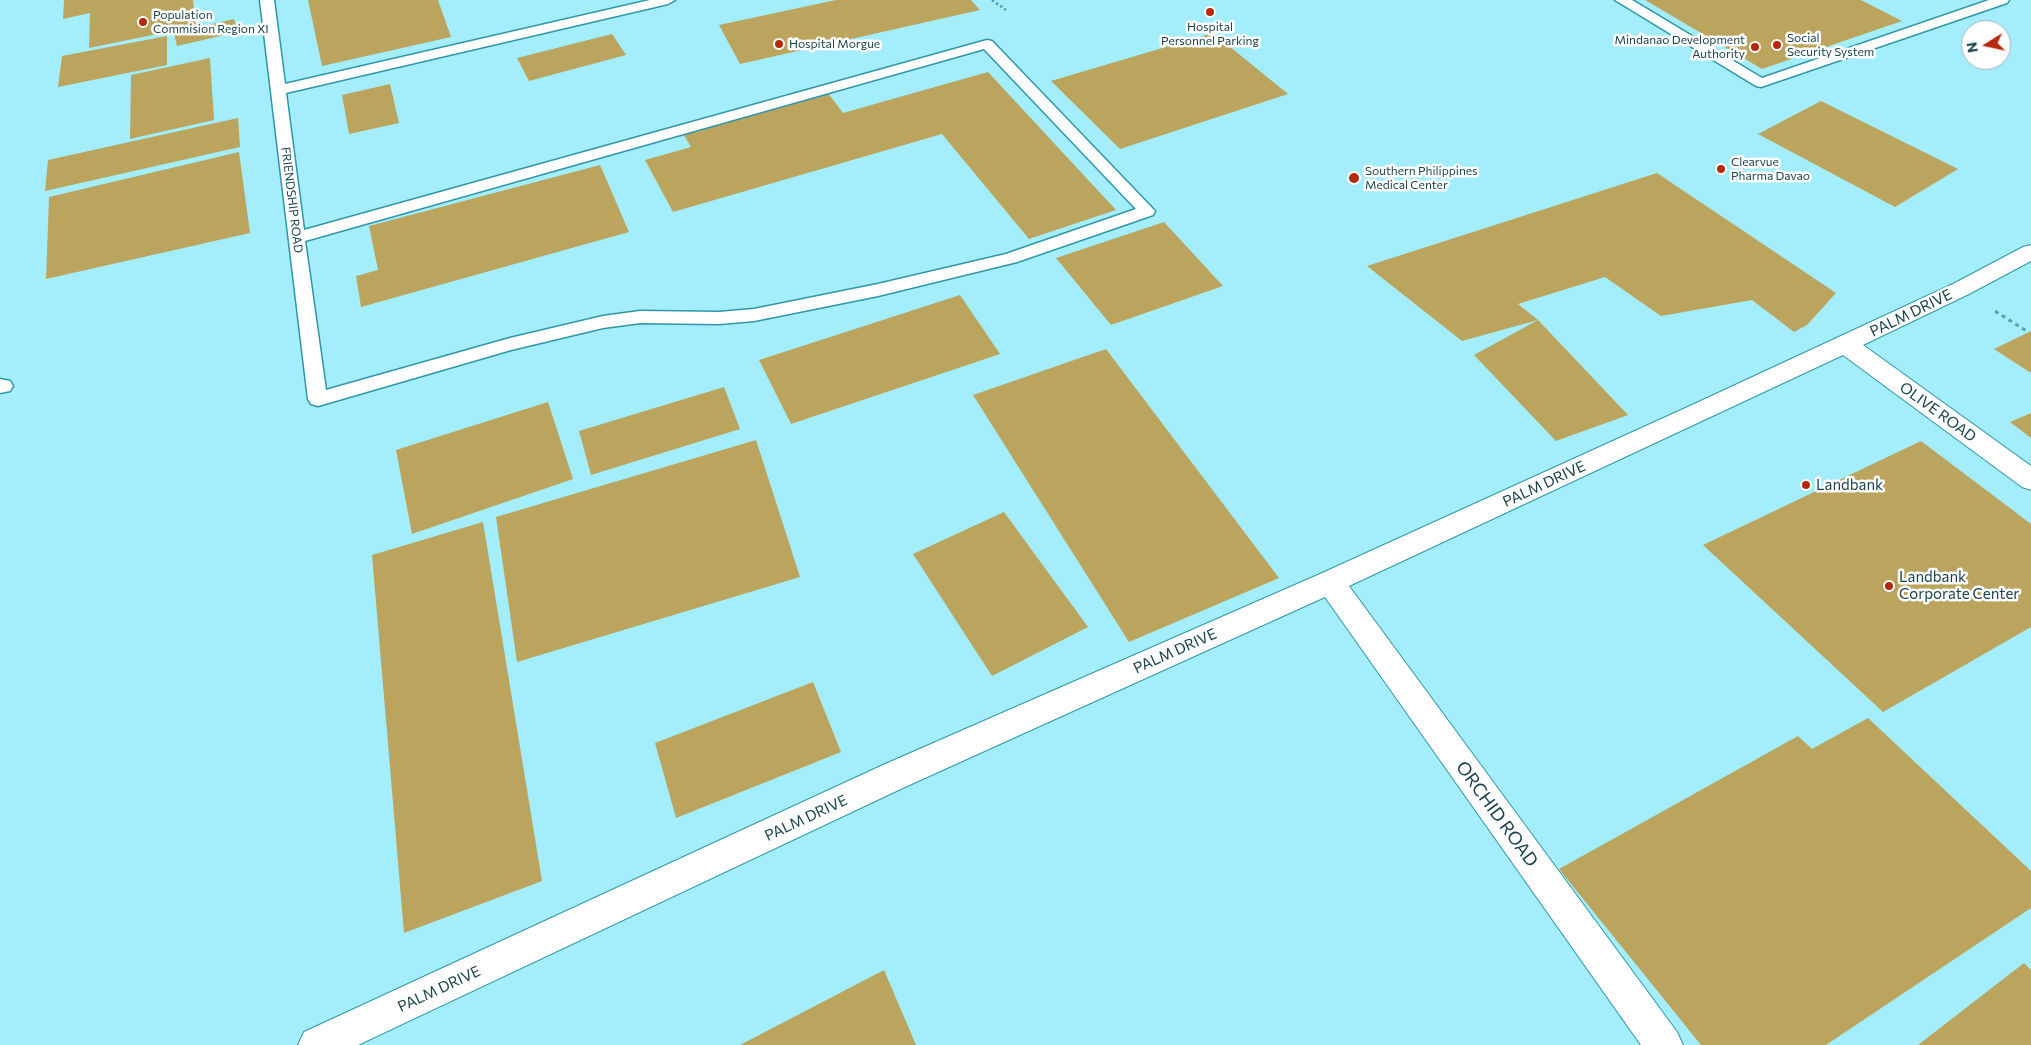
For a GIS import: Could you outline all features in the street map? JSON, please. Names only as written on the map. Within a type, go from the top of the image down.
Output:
[{"type":"street","name":"PALM DRIVE","points":[[317,1045],[894,776],[1330,582],[1845,344],[1961,289],[2031,252]]},
{"type":"street","name":"OLIVE ROAD","points":[[1845,344],[2031,480]]},
{"type":"street","name":"ORCHID ROAD","points":[[1330,582],[1664,1045]]},
{"type":"lane","name":"FRIENDSHIP ROAD","points":[[267,0],[296,238],[318,399],[510,344],[603,322],[640,318],[720,318],[754,315],[878,290],[1011,258],[1148,211],[987,44],[296,238]]},
{"type":"lane","points":[[278,90],[666,0]]},
{"type":"lane","points":[[1622,0],[1761,83],[2002,0]]},
{"type":"path","points":[[992,0],[1006,10]]},
{"type":"building","name":"Population Commision Region XI","points":[[64,0],[193,0],[196,26],[89,48],[90,13],[63,19]]},
{"type":"building","points":[[308,0],[438,0],[451,37],[322,66]]},
{"type":"building","name":"Hospital Morgue","points":[[836,0],[971,0],[980,10],[740,64],[719,25]]},
{"type":"building","name":"Social Security System","points":[[1645,0],[1861,0],[1902,21],[1762,69]]},
{"type":"building","points":[[234,19],[238,32],[177,46],[174,33]]},
{"type":"building","points":[[1213,33],[1288,94],[1120,149],[1051,81]]},
{"type":"building","points":[[612,34],[626,55],[529,81],[517,58]]},
{"type":"building","points":[[167,36],[167,65],[58,87],[62,56]]},
{"type":"building","points":[[210,58],[214,120],[130,139],[131,75]]},
{"type":"building","points":[[988,72],[1116,210],[1029,239],[942,134],[673,212],[645,160],[691,147],[682,132],[828,93],[843,113]]},
{"type":"building","points":[[390,84],[399,123],[349,134],[342,95]]},
{"type":"building","points":[[1821,101],[1958,169],[1895,207],[1758,134]]},
{"type":"building","points":[[238,118],[240,147],[45,191],[48,160]]},
{"type":"building","points":[[239,152],[250,233],[46,279],[49,197]]},
{"type":"building","points":[[600,165],[629,232],[361,307],[356,276],[378,270],[369,226]]},
{"type":"building","points":[[1657,173],[1836,293],[1807,325],[1794,332],[1752,300],[1661,316],[1605,277],[1518,304],[1538,320],[1462,341],[1367,266]]},
{"type":"building","points":[[1164,222],[1223,286],[1111,325],[1056,258]]},
{"type":"building","points":[[960,295],[1000,354],[791,424],[759,360]]},
{"type":"building","points":[[1538,320],[1628,415],[1556,441],[1474,355]]},
{"type":"building","points":[[2031,331],[2031,373],[1994,349]]},
{"type":"building","points":[[1106,349],[1279,578],[1129,642],[973,395]]},
{"type":"building","points":[[724,387],[740,429],[591,475],[579,431]]},
{"type":"building","points":[[548,402],[573,479],[412,534],[396,450]]},
{"type":"building","points":[[2031,413],[2031,438],[2010,422]]},
{"type":"building","points":[[756,440],[800,577],[517,662],[496,517]]},
{"type":"building","name":"Landbank Corporate Center","points":[[1921,441],[2031,524],[2031,627],[1883,712],[1703,545]]},
{"type":"building","points":[[1004,512],[1088,627],[992,676],[913,554]]},
{"type":"building","points":[[483,522],[542,881],[404,933],[372,555]]},
{"type":"building","points":[[813,682],[841,752],[676,818],[655,743]]},
{"type":"building","points":[[1868,718],[2031,871],[2031,908],[1826,1045],[1701,1045],[1559,869],[1798,736],[1812,749]]},
{"type":"building","points":[[2024,963],[2031,970],[2031,1045],[1918,1045]]},
{"type":"building","points":[[884,970],[916,1045],[740,1045]]},
{"type":"place","name":"Hospital Personnel Parking","points":[[1210,12]]},
{"type":"place","name":"Population Commision Region XI","points":[[143,22]]},
{"type":"place","name":"Hospital Morgue","points":[[779,44]]},
{"type":"place","name":"Social Security System","points":[[1777,45]]},
{"type":"place","name":"Mindanao Development Authority","points":[[1755,47]]},
{"type":"place","name":"Clearvue Pharma Davao","points":[[1721,169]]},
{"type":"place","name":"Southern Philippines Medical Center","points":[[1354,178]]},
{"type":"place","name":"Landbank","points":[[1806,485]]},
{"type":"place","name":"Landbank Corporate Center","points":[[1889,586]]}]
